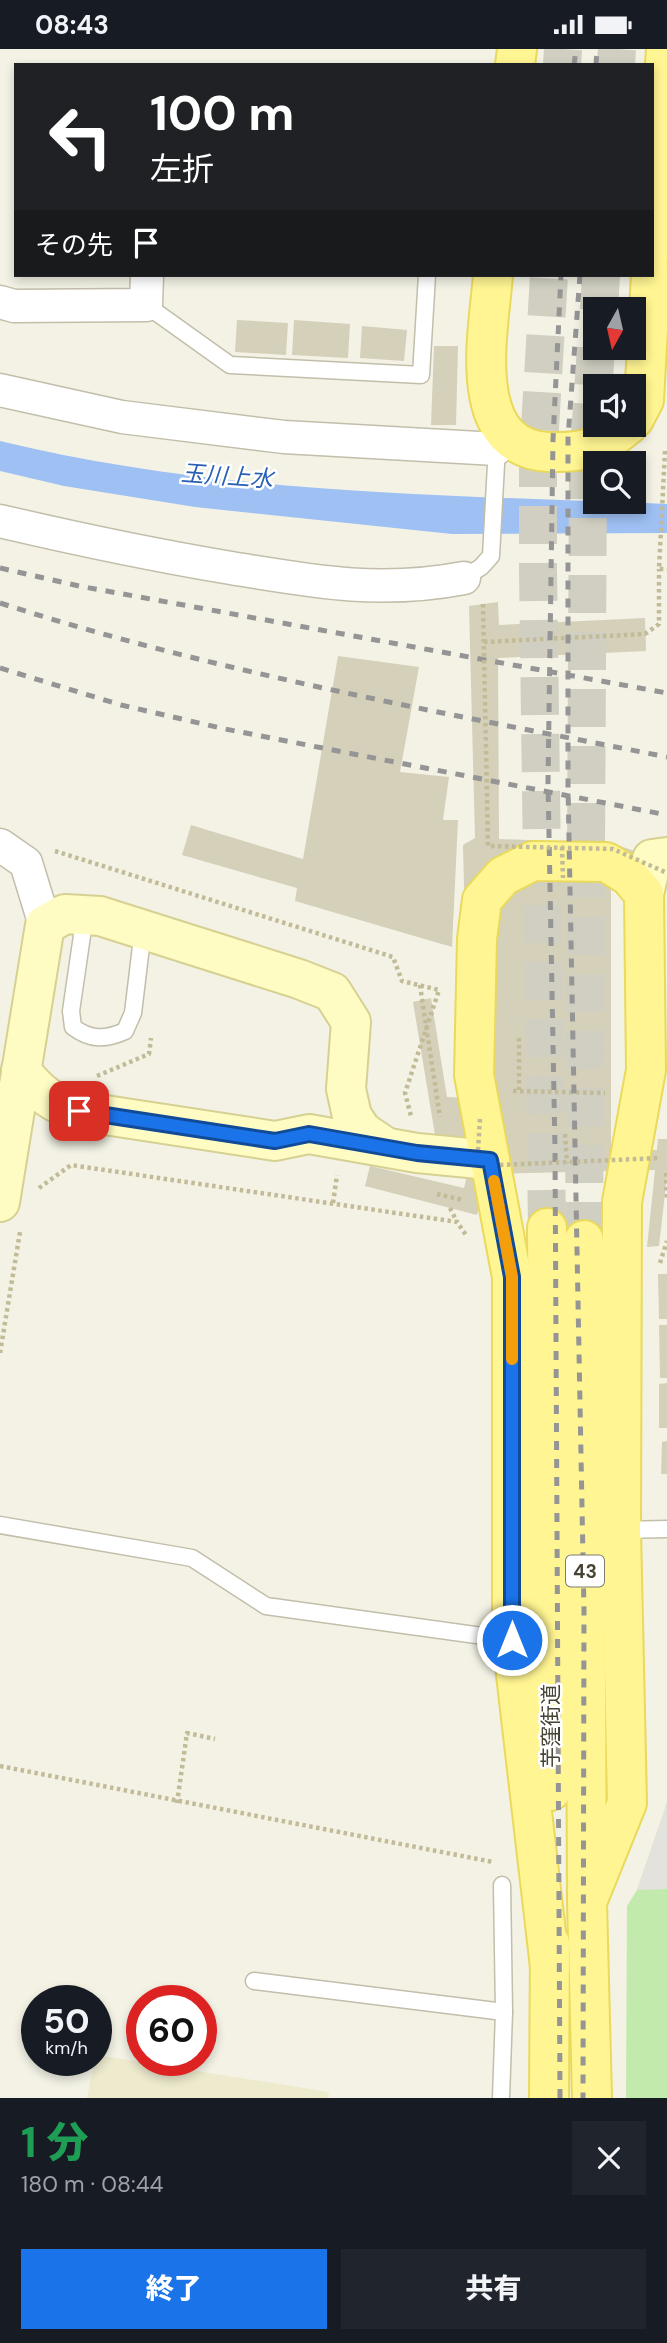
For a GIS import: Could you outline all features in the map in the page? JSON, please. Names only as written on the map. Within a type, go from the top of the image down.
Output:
[{"type":"main road","points":[[654,242],[662,182],[666,49]]},
{"type":"main road","points":[[493,277],[485,375],[498,451],[514,441],[542,451],[576,453],[608,442],[614,437]]},
{"type":"main road","points":[[644,374],[650,277]]},
{"type":"main road","points":[[550,1968],[512,1640],[512,1277],[474,1075],[477,939],[482,900],[503,876],[533,861],[606,862],[629,876],[655,883],[656,935],[646,1070],[622,1202],[621,1530],[627,1803],[587,1902]]},
{"type":"main road","name":"芋窪街道","points":[[547,1228],[551,1540],[549,2098]]},
{"type":"main road","name":"芋窪街道","points":[[584,1240],[587,1902],[592,2098]]},
{"type":"street","points":[[0,302],[14,306],[147,290]]},
{"type":"street","points":[[0,390],[122,417],[284,437],[498,451]]},
{"type":"street","points":[[0,521],[182,560],[340,584],[419,587],[464,578]]},
{"type":"street","points":[[0,845],[26,863],[45,925],[10,1142],[19,1206]]},
{"type":"street","points":[[655,883],[652,859],[667,856]]},
{"type":"street","points":[[45,925],[65,914],[100,916],[332,992],[351,1022],[346,1089],[352,1116],[362,1131],[384,1146]]},
{"type":"street","points":[[22,1070],[31,1084],[53,1101],[73,1110],[275,1141],[309,1134],[417,1153],[490,1160]]},
{"type":"street","points":[[309,1134],[346,1089]]},
{"type":"street","points":[[10,1142],[22,1126],[44,1115],[73,1110]]},
{"type":"lane","points":[[147,290],[230,365],[421,375],[427,277]]},
{"type":"lane","points":[[464,578],[491,556],[498,451]]},
{"type":"lane","points":[[85,915],[71,1011],[73,1027],[85,1036],[108,1038],[125,1031],[133,1013],[143,930]]},
{"type":"lane","points":[[0,1525],[192,1558],[266,1605],[512,1640]]},
{"type":"lane","points":[[621,1530],[667,1529]]},
{"type":"lane","points":[[501,2098],[504,2012],[502,1885]]},
{"type":"lane","points":[[254,1981],[504,2012]]},
{"type":"path","points":[[484,642],[645,634],[659,624],[665,451]]},
{"type":"path","points":[[659,569],[667,569]]},
{"type":"path","points":[[483,604],[488,846],[613,849],[655,883]]},
{"type":"path","points":[[562,847],[562,878]]},
{"type":"path","points":[[420,985],[440,1117]]},
{"type":"path","points":[[519,1038],[519,1090]]},
{"type":"path","points":[[505,1092],[519,1090],[616,1093]]},
{"type":"path","points":[[480,1119],[478,1166],[660,1158]]},
{"type":"path","points":[[565,1134],[567,1163]]},
{"type":"path","points":[[0,1353],[19,1206],[71,1165],[457,1221]]},
{"type":"path","points":[[333,1203],[337,1171],[347,1173]]},
{"type":"path","points":[[450,1208],[469,1241]]},
{"type":"path","points":[[177,1803],[187,1733],[215,1739]]},
{"type":"path","points":[[0,1766],[177,1803],[501,1863],[502,1885]]},
{"type":"shaded area","points":[[667,1803],[667,1889],[637,1890]]},
{"type":"shaded area","points":[[112,2058],[126,2060],[126,2076],[217,2074],[329,2092],[328,2098],[87,2098],[92,2076],[112,2076]]},
{"type":"green space","points":[[667,1803],[667,2098],[626,2098],[627,1906],[637,1890]]},
{"type":"water","points":[[0,441],[82,459],[248,482],[416,494],[583,501],[583,514],[646,514],[646,503],[667,504],[667,533],[452,534],[195,507],[64,486],[0,471]]},
{"type":"building","points":[[237,320],[288,323],[286,355],[235,352]]},
{"type":"building","points":[[294,320],[350,324],[348,358],[292,355]]},
{"type":"building","points":[[362,326],[407,330],[404,361],[360,358]]},
{"type":"building","points":[[434,346],[458,346],[456,425],[431,425]]},
{"type":"building","points":[[498,602],[499,625],[645,618],[646,651],[498,658],[499,839],[611,843],[667,862],[667,886],[611,863],[611,1151],[657,1150],[658,1139],[667,1139],[667,1176],[659,1246],[647,1247],[655,1170],[486,1174],[477,1215],[365,1186],[370,1166],[464,1188],[468,1172],[468,1137],[435,1135],[413,1002],[431,998],[447,1097],[469,1098],[463,845],[475,838],[469,606]]},
{"type":"building","points":[[338,656],[419,667],[400,772],[449,777],[443,820],[458,820],[452,947],[295,901],[297,888],[182,855],[191,825],[303,859]]},
{"type":"building","points":[[658,1274],[667,1274],[667,1319],[659,1319]]},
{"type":"building","points":[[659,1325],[667,1325],[667,1378],[660,1378]]},
{"type":"building","points":[[667,1383],[667,1428],[659,1428],[659,1384]]},
{"type":"building","points":[[667,1441],[667,1474],[661,1474],[662,1442]]},
{"type":"tunnel","points":[[562,63],[563,49]]},
{"type":"tunnel","points":[[616,63],[617,49]]},
{"type":"tunnel","points":[[547,1228],[538,462],[549,277]]},
{"type":"tunnel","points":[[600,297],[601,277]]},
{"type":"tunnel","points":[[584,1240],[588,464],[595,361]]},
{"type":"railway","points":[[574,63],[576,49]]},
{"type":"railway","points":[[596,63],[597,49]]},
{"type":"railway","points":[[560,2098],[555,1149],[548,782],[553,440],[561,277]]},
{"type":"railway","points":[[580,277],[568,438],[568,786],[584,1610],[583,2098]]},
{"type":"railway","points":[[0,568],[79,586],[667,693]]},
{"type":"railway","points":[[0,603],[82,628],[248,671],[667,757]]},
{"type":"railway","points":[[0,668],[121,705],[225,729],[667,815]]},
{"type":"slow traffic","points":[[494,1181],[512,1277],[512,1359]]},
{"type":"route","points":[[79,1111],[275,1141],[309,1134],[417,1153],[490,1160],[512,1277],[512,1640]]},
{"type":"water label","name":"玉川上水","points":[[227,476]]}]
